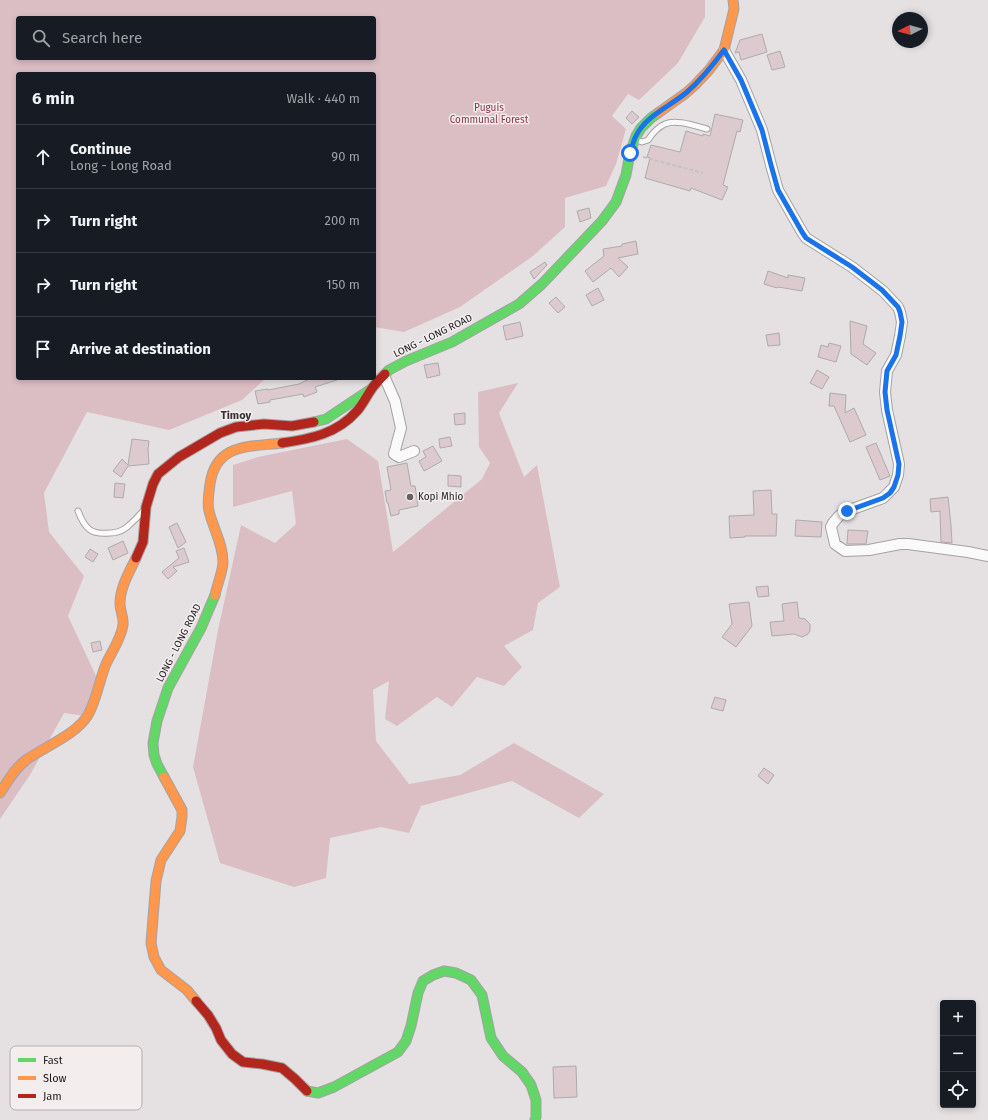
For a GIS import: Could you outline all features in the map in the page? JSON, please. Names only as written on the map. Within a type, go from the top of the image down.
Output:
[{"type":"main road","name":"LONG - LONG ROAD","points":[[535,1120],[536,1100],[531,1085],[522,1072],[503,1056],[491,1038],[482,995],[471,980],[456,973],[444,971],[432,974],[423,981],[418,993],[411,1026],[406,1041],[398,1052],[334,1087],[318,1094],[306,1091],[282,1068],[243,1062],[232,1054],[221,1040],[208,1015],[187,990],[161,970],[154,957],[151,943],[156,881],[162,860],[180,831],[182,810],[157,764],[154,755],[153,743],[157,721],[168,688],[201,628],[214,598],[219,578],[222,562],[222,550],[210,510],[209,493],[212,473],[220,458],[235,449],[308,439],[328,432],[345,423],[358,410],[372,388],[389,370],[406,361],[452,342],[519,304],[542,284],[602,221],[616,202],[626,175],[634,140],[641,128],[651,118],[695,85],[709,70],[724,50],[734,9],[733,0]]},
{"type":"main road","points":[[0,792],[13,772],[26,760],[72,732],[87,717],[95,701],[106,664],[116,645],[123,625],[123,615],[120,605],[122,590],[125,580],[143,542],[146,507],[153,484],[158,474],[180,457],[220,432],[236,427],[264,424],[292,426],[326,419],[372,388]]},
{"type":"street","points":[[724,50],[741,80],[762,130],[778,190],[806,238],[852,267],[882,290],[898,307],[900,312],[902,322],[900,336],[896,355],[887,371],[885,392],[887,410],[899,464],[898,475],[894,487],[890,493],[883,498],[847,511],[839,516],[831,527],[835,544],[845,551],[869,550],[900,544],[908,544],[988,556]]},
{"type":"street","points":[[384,376],[395,402],[402,428],[394,454],[399,457],[414,451]]},
{"type":"lane","points":[[634,140],[642,142],[648,140],[652,134],[664,124],[671,122],[689,124],[706,129]]},
{"type":"lane","points":[[78,511],[82,522],[92,532],[101,534],[117,533],[127,528],[146,507]]},
{"type":"path","points":[[630,153],[703,174]]},
{"type":"green space","name":"Puguis Communal Forest","points":[[0,0],[705,0],[705,17],[678,63],[639,100],[628,94],[612,116],[626,129],[616,164],[606,186],[565,198],[565,227],[533,256],[460,307],[404,332],[376,327],[376,72],[16,72],[16,380],[264,380],[242,400],[169,430],[87,412],[44,493],[49,532],[84,576],[68,616],[97,678],[85,716],[64,713],[30,775],[0,819]]},
{"type":"green space","points":[[518,383],[499,413],[524,477],[537,465],[560,587],[538,603],[533,630],[504,646],[522,667],[504,686],[477,677],[452,707],[437,697],[397,726],[385,719],[389,681],[373,690],[376,741],[409,784],[460,775],[514,743],[604,794],[579,818],[512,781],[421,806],[409,833],[381,827],[330,838],[326,878],[294,887],[220,863],[193,767],[218,630],[241,525],[275,543],[296,524],[292,491],[233,507],[233,465],[258,457],[347,439],[378,461],[393,552],[482,479],[490,463],[479,447],[478,392]]},
{"type":"building","points":[[762,34],[767,52],[741,60],[739,52],[735,53],[740,40]]},
{"type":"building","points":[[780,51],[785,67],[772,70],[767,55]]},
{"type":"building","points":[[632,111],[639,117],[632,124],[626,118]]},
{"type":"building","points":[[715,114],[743,120],[740,132],[737,131],[723,185],[728,187],[722,200],[691,188],[690,191],[645,178],[650,158],[647,157],[651,145],[680,152],[686,131],[703,136],[703,134],[710,136]]},
{"type":"building","points":[[589,208],[591,218],[580,222],[577,211]]},
{"type":"building","points":[[636,241],[638,254],[618,258],[628,267],[619,277],[611,268],[593,282],[585,271],[604,256],[603,249],[622,246],[622,244]]},
{"type":"building","points":[[545,262],[547,265],[534,279],[530,272]]},
{"type":"building","points":[[768,271],[788,278],[788,275],[805,278],[802,291],[777,288],[764,284]]},
{"type":"building","points":[[598,288],[604,300],[592,306],[586,295]]},
{"type":"building","points":[[556,297],[565,307],[558,313],[549,303]]},
{"type":"building","points":[[850,321],[867,326],[863,344],[876,353],[867,365],[851,354]]},
{"type":"building","points":[[520,322],[523,336],[506,340],[503,326]]},
{"type":"building","points":[[779,333],[780,345],[768,346],[766,335]]},
{"type":"building","points":[[829,343],[841,346],[836,362],[818,357],[821,345],[828,347]]},
{"type":"building","points":[[438,363],[440,375],[427,378],[424,365]]},
{"type":"building","points":[[817,370],[829,377],[822,389],[810,383]]},
{"type":"building","points":[[307,380],[337,380],[315,387],[317,392],[304,397],[303,394],[270,400],[270,402],[258,404],[255,391],[299,384]]},
{"type":"building","points":[[830,393],[846,395],[845,413],[854,408],[866,435],[850,442],[834,406],[829,406]]},
{"type":"building","points":[[465,413],[465,424],[455,425],[454,414]]},
{"type":"building","points":[[450,437],[452,446],[440,448],[439,439]]},
{"type":"building","points":[[132,439],[149,441],[149,464],[128,466],[121,477],[113,471],[122,459],[128,465]]},
{"type":"building","points":[[876,443],[890,476],[880,480],[866,447]]},
{"type":"building","points":[[433,446],[442,461],[424,471],[419,461],[426,457],[423,451]]},
{"type":"building","points":[[407,463],[411,486],[415,486],[418,506],[399,510],[399,514],[391,516],[385,491],[391,490],[387,467]]},
{"type":"building","points":[[448,475],[461,476],[461,487],[448,486]]},
{"type":"building","points":[[115,483],[125,484],[123,498],[114,497]]},
{"type":"building","points":[[771,490],[772,514],[777,514],[776,536],[745,536],[730,538],[729,516],[754,515],[753,491]]},
{"type":"building","points":[[948,497],[952,543],[941,542],[940,511],[931,512],[930,499]]},
{"type":"building","points":[[796,520],[822,522],[821,537],[795,536]]},
{"type":"building","points":[[177,523],[186,542],[178,548],[169,527]]},
{"type":"building","points":[[848,530],[868,531],[866,544],[847,544]]},
{"type":"building","points":[[123,541],[128,553],[113,560],[108,548]]},
{"type":"building","points":[[184,548],[189,562],[173,567],[177,571],[168,579],[162,572],[179,558],[176,551]]},
{"type":"building","points":[[90,549],[98,554],[93,562],[85,557]]},
{"type":"building","points":[[768,586],[769,596],[758,597],[756,587]]},
{"type":"building","points":[[749,602],[752,626],[736,647],[722,637],[732,624],[729,604]]},
{"type":"building","points":[[797,602],[799,618],[805,619],[810,624],[810,631],[808,634],[802,637],[794,634],[772,636],[770,622],[784,621],[782,604]]},
{"type":"building","points":[[100,641],[102,650],[93,652],[91,643]]},
{"type":"building","points":[[715,697],[726,700],[723,711],[711,708]]},
{"type":"building","points":[[764,768],[774,775],[768,784],[758,776]]},
{"type":"building","points":[[576,1066],[577,1097],[554,1098],[553,1067]]},
{"type":"traffic: fast","points":[[385,374],[389,370],[406,361],[452,342],[519,304],[542,284],[602,221],[616,202],[626,175],[630,153],[636,136],[641,128],[658,113]]},
{"type":"traffic: fast","points":[[314,422],[326,419],[371,389]]},
{"type":"traffic: fast","points":[[164,777],[154,755],[153,743],[157,721],[168,688],[201,628],[215,595]]},
{"type":"traffic: fast","points":[[307,1091],[318,1093],[334,1087],[398,1052],[406,1041],[411,1026],[418,993],[423,981],[444,971],[456,973],[471,980],[482,995],[491,1038],[503,1056],[522,1072],[531,1085],[536,1100],[535,1120]]},
{"type":"traffic: slow","points":[[658,113],[695,85],[709,70],[724,50],[734,9],[733,0]]},
{"type":"traffic: slow","points":[[215,595],[222,570],[223,555],[208,508],[208,498],[213,471],[219,461],[227,454],[236,450],[258,445],[282,443]]},
{"type":"traffic: slow","points":[[0,793],[18,767],[33,755],[68,735],[76,729],[88,715],[94,703],[106,664],[122,630],[123,622],[120,598],[125,580],[136,558]]},
{"type":"traffic: slow","points":[[164,777],[182,810],[182,817],[180,831],[161,860],[156,881],[151,943],[154,957],[161,970],[187,990],[196,1001]]},
{"type":"traffic: jam","points":[[282,443],[313,437],[341,425],[357,411],[373,387],[385,374]]},
{"type":"traffic: jam","points":[[136,558],[143,542],[146,507],[153,484],[158,474],[179,457],[220,433],[236,427],[264,424],[292,426],[314,422]]},
{"type":"traffic: jam","points":[[196,1001],[208,1015],[221,1040],[232,1054],[243,1062],[282,1068],[307,1091]]},
{"type":"place","name":"Kopi Mhio","points":[[410,497]]},
{"type":"district","name":"Timoy","points":[[236,415]]},
{"type":"route","points":[[630,153],[636,136],[641,128],[651,118],[695,85],[709,70],[724,50],[741,80],[762,130],[778,190],[795,222],[806,238],[852,267],[882,290],[898,307],[902,322],[900,336],[896,355],[887,371],[885,392],[892,437],[899,464],[898,475],[894,487],[890,493],[883,498],[847,511]]}]
